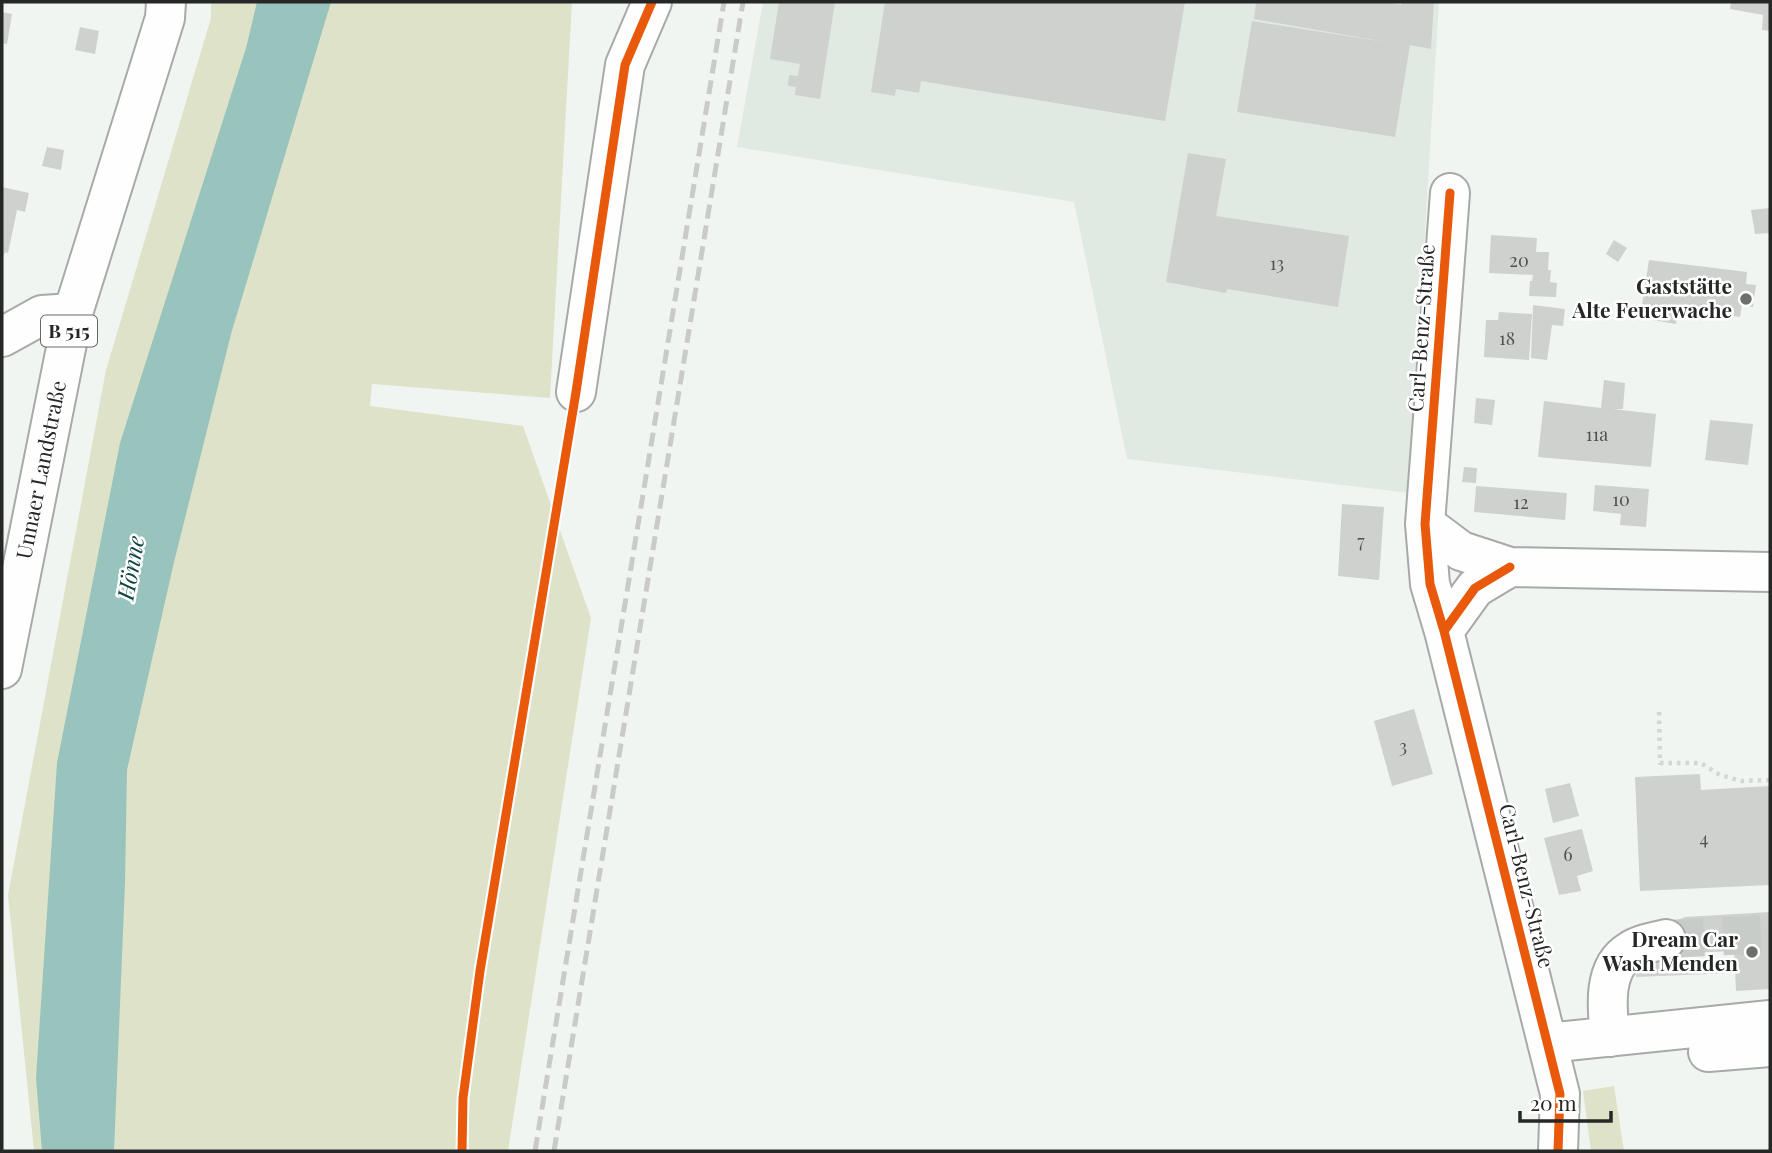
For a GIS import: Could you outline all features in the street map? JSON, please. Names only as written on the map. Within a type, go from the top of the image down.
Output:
[{"type":"street","name":"Unnaer Landstraße","points":[[2,669],[73,313],[161,31],[166,2]]},
{"type":"street","points":[[576,392],[625,65],[652,2]]},
{"type":"street","name":"Carl-Benz-Straße","points":[[1450,193],[1425,524],[1430,584],[1560,1094],[1558,1151]]},
{"type":"street","points":[[2,337],[42,315],[73,313]]},
{"type":"street","points":[[1425,524],[1461,551],[1510,567],[1770,572]]},
{"type":"street","points":[[1444,631],[1475,588],[1510,567]]},
{"type":"street","points":[[1610,1037],[1607,1007],[1615,965],[1630,951],[1666,939]]},
{"type":"street","points":[[1550,1055],[1610,1037],[1770,1020]]},
{"type":"street","points":[[1550,1055],[1770,1047]]},
{"type":"path","points":[[1659,712],[1660,763],[1701,763],[1720,775],[1741,780],[1770,780]]},
{"type":"shaded area","points":[[763,2],[1439,2],[1409,493],[1127,459],[1074,202],[737,147]]},
{"type":"green space","points":[[211,2],[572,2],[550,398],[372,384],[370,406],[523,426],[591,618],[508,1151],[34,1151],[8,895],[106,370],[211,18]]},
{"type":"green space","points":[[1614,1086],[1624,1151],[1591,1151],[1583,1091]]},
{"type":"water","name":"Hönne","points":[[257,2],[331,2],[231,334],[174,562],[127,770],[114,1151],[42,1151],[36,1078],[57,763],[120,443],[246,48]]},
{"type":"building","points":[[779,2],[835,2],[820,99],[795,95],[796,87],[788,86],[789,75],[798,76],[800,64],[770,59]]},
{"type":"building","points":[[885,2],[1185,2],[1165,121],[921,81],[919,93],[896,89],[895,96],[871,92]]},
{"type":"building","points":[[1256,2],[1384,2],[1401,5],[1402,2],[1434,2],[1431,49],[1410,45],[1395,137],[1237,112],[1252,21],[1391,43],[1254,19]]},
{"type":"building","points":[[1731,2],[1770,2],[1770,31],[1762,30],[1763,15],[1730,9]]},
{"type":"building","points":[[2,12],[12,14],[7,44],[2,43]]},
{"type":"building","points":[[80,27],[99,31],[95,54],[75,50]]},
{"type":"building","points":[[47,147],[64,150],[61,170],[42,166]]},
{"type":"building","points":[[1188,153],[1226,159],[1216,216],[1349,236],[1338,307],[1227,289],[1226,293],[1166,282]]},
{"type":"building","points":[[2,187],[29,193],[25,212],[17,210],[8,253],[5,252],[4,255],[2,254]]},
{"type":"building","points":[[1770,208],[1770,233],[1755,234],[1751,210]]},
{"type":"building","points":[[1491,235],[1537,238],[1536,252],[1549,252],[1548,270],[1551,270],[1550,282],[1557,283],[1556,297],[1529,296],[1533,275],[1489,273]]},
{"type":"building","points":[[1614,240],[1627,248],[1618,262],[1606,254]]},
{"type":"building","points":[[1649,260],[1747,272],[1746,284],[1756,285],[1753,307],[1742,305],[1740,317],[1678,308],[1676,324],[1640,318]]},
{"type":"building","points":[[1533,305],[1565,309],[1563,326],[1552,325],[1547,360],[1531,358]]},
{"type":"building","points":[[1499,312],[1532,314],[1529,360],[1484,357],[1486,320],[1498,320]]},
{"type":"building","points":[[1604,380],[1625,383],[1623,409],[1613,409],[1656,414],[1651,467],[1538,457],[1544,401],[1601,408]]},
{"type":"building","points":[[1476,398],[1495,400],[1492,425],[1474,423]]},
{"type":"building","points":[[1710,420],[1753,424],[1748,465],[1705,460]]},
{"type":"building","points":[[1464,467],[1477,468],[1476,483],[1462,482]]},
{"type":"building","points":[[1595,485],[1649,489],[1646,527],[1620,525],[1621,514],[1593,511]]},
{"type":"building","points":[[1476,486],[1567,493],[1565,520],[1474,512]]},
{"type":"building","points":[[1342,504],[1384,507],[1379,580],[1338,576]]},
{"type":"building","points":[[1414,709],[1433,774],[1392,786],[1374,721]]},
{"type":"building","points":[[1700,774],[1701,790],[1770,786],[1770,885],[1640,891],[1635,777]]},
{"type":"building","points":[[1570,783],[1579,816],[1553,823],[1545,789]]},
{"type":"building","points":[[1582,829],[1593,871],[1577,876],[1581,891],[1559,895],[1544,838]]},
{"type":"building","name":"Dream Car Wash Menden","points":[[1770,912],[1770,989],[1736,991],[1734,951],[1667,954],[1666,925],[1685,917]]},
{"type":"building","points":[[1732,959],[1733,973],[1636,977],[1635,963]]},
{"type":"tunnel","points":[[1666,939],[1770,934]]},
{"type":"railway","points":[[535,1151],[724,2]]},
{"type":"railway","points":[[554,1151],[743,2]]},
{"type":"cycle path","points":[[462,1151],[463,1098],[480,971],[576,392],[625,65],[652,2]]},
{"type":"cycle path","points":[[1444,631],[1430,584],[1425,524],[1450,193]]},
{"type":"cycle path","points":[[1510,567],[1475,588],[1444,631],[1560,1094],[1558,1151]]},
{"type":"place","name":"Gaststätte Alte Feuerwache","points":[[1746,299]]},
{"type":"place","name":"Dream Car Wash Menden","points":[[1752,952]]}]
